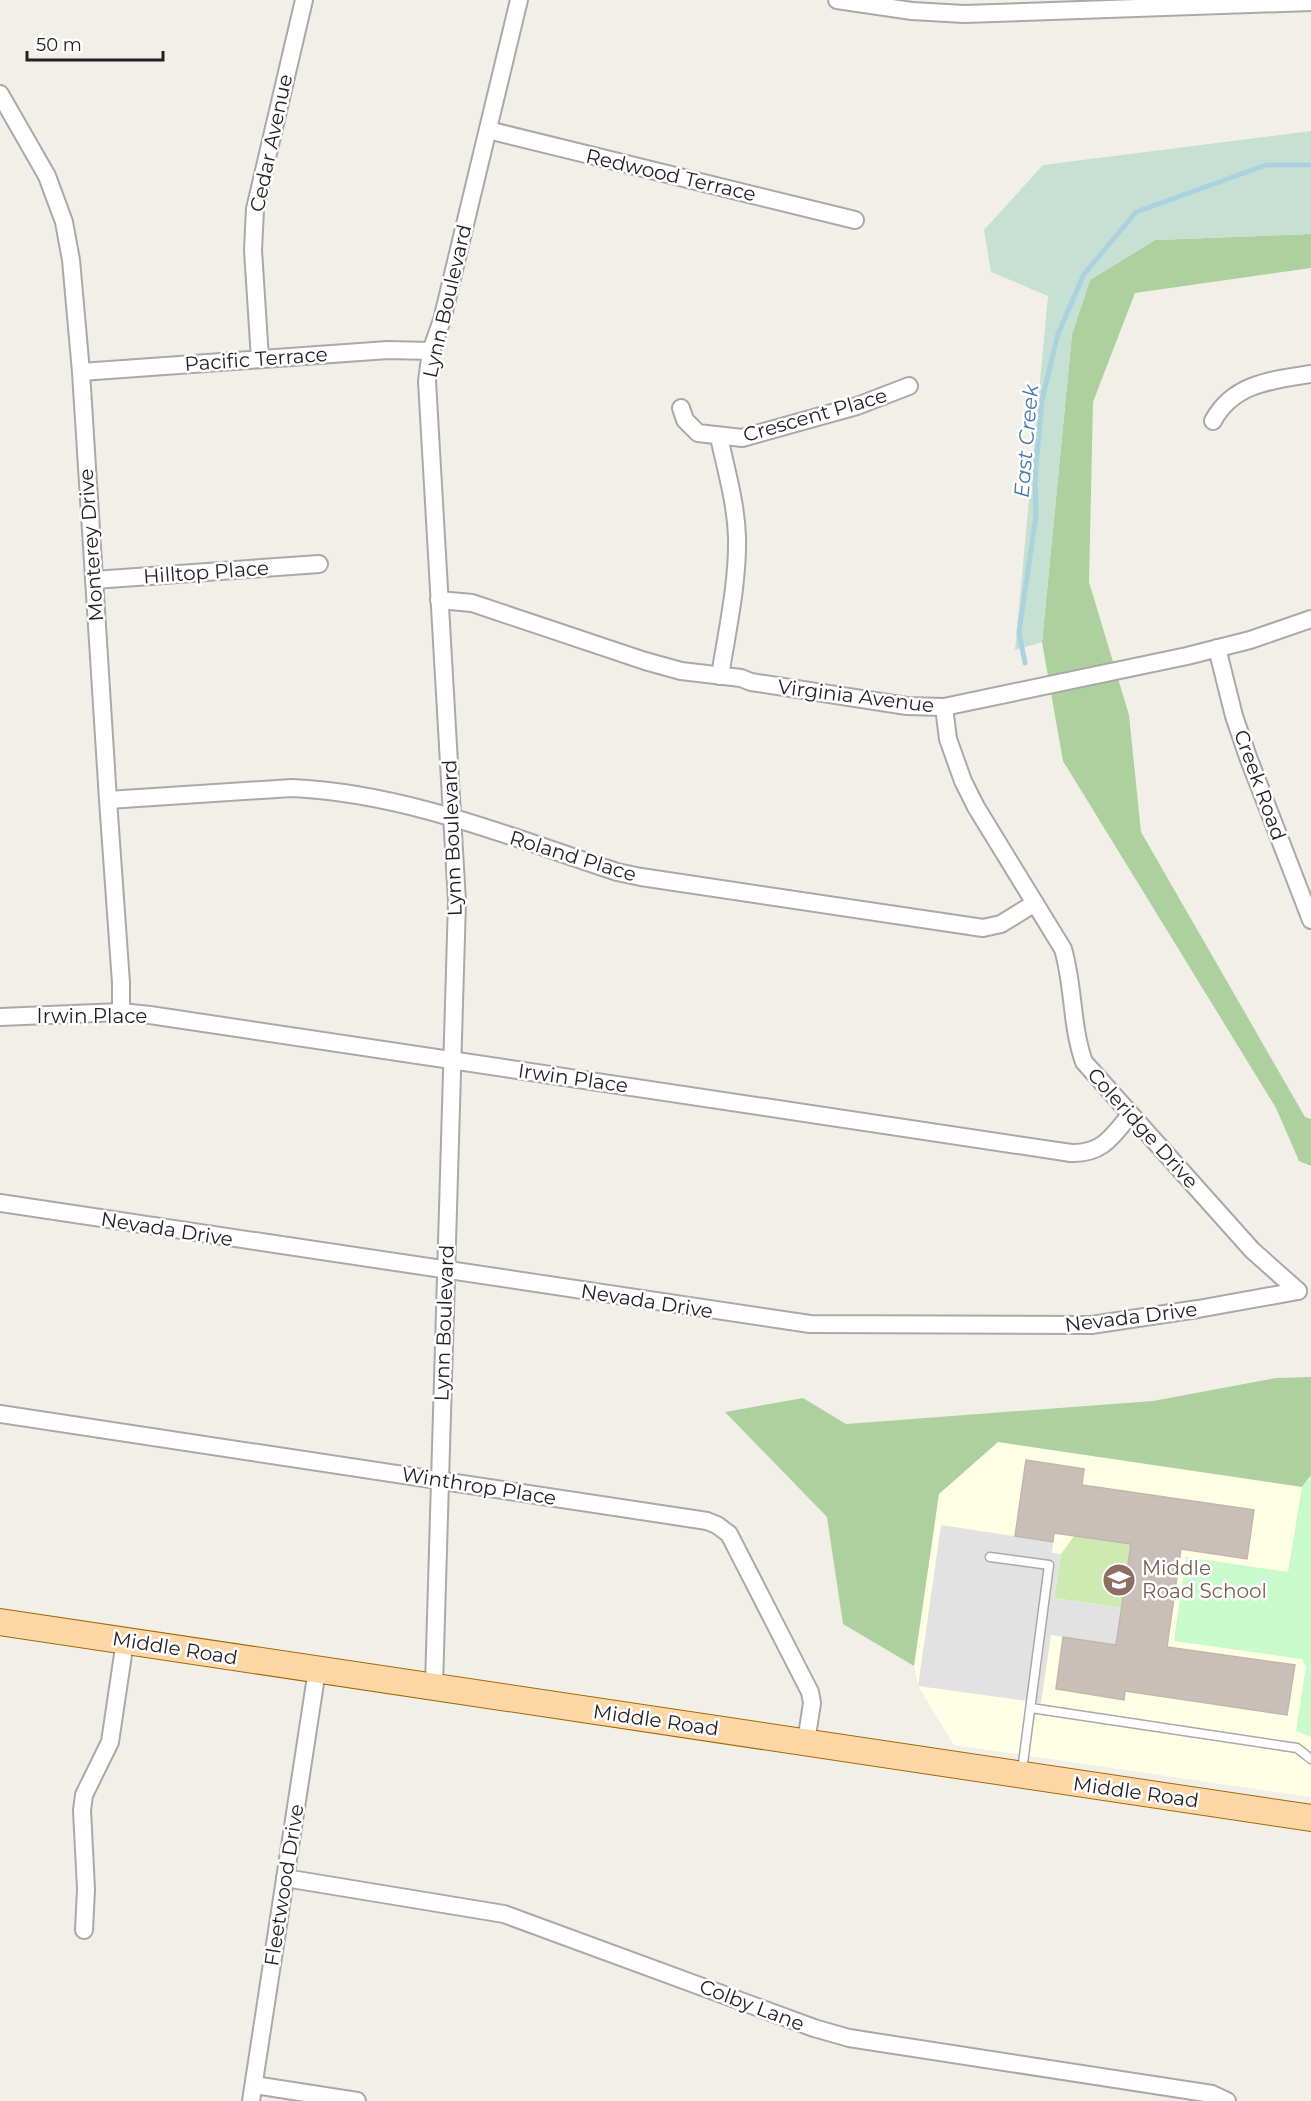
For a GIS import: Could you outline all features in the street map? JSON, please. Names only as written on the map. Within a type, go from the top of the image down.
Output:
[{"type":"main road","name":"Middle Road","points":[[0,1622],[1310,1816]]},
{"type":"street","name":"Cedar Avenue","points":[[260,359],[253,250],[255,209],[304,0]]},
{"type":"street","name":"Lynn Boulevard","points":[[434,1686],[457,902],[427,381],[431,351],[442,320],[519,0]]},
{"type":"street","points":[[837,0],[912,11],[964,14],[1311,2]]},
{"type":"street","name":"Monterey Drive","points":[[0,94],[5,112],[47,176],[64,222],[71,260],[81,372],[121,983],[121,1012]]},
{"type":"street","name":"Redwood Terrace","points":[[488,130],[855,220]]},
{"type":"street","name":"Pacific Terrace","points":[[81,372],[388,350],[431,351]]},
{"type":"street","points":[[1213,421],[1229,399],[1245,389],[1266,381],[1311,374]]},
{"type":"street","name":"Crescent Place","points":[[681,408],[685,420],[698,433],[742,438],[857,406],[909,386]]},
{"type":"street","name":"Crescent Place","points":[[719,436],[734,504],[737,535],[737,559],[720,676]]},
{"type":"street","name":"Hilltop Place","points":[[93,580],[319,564]]},
{"type":"street","name":"Virginia Avenue","points":[[439,600],[472,603],[681,671],[907,706],[944,707],[1217,648],[1269,634],[1311,619]]},
{"type":"street","name":"Creek Road","points":[[1217,648],[1234,716],[1248,757],[1311,920]]},
{"type":"street","name":"Coleridge Drive","points":[[944,707],[948,739],[963,781],[976,807],[1058,938],[1068,966],[1078,1045],[1084,1062],[1252,1250],[1298,1291]]},
{"type":"street","name":"Roland Place","points":[[108,800],[309,788],[412,805],[617,872],[633,875],[983,928],[1001,924],[1035,903]]},
{"type":"street","name":"Irwin Place","points":[[0,1017],[121,1012],[150,1015],[1071,1153],[1095,1150],[1110,1139],[1130,1115]]},
{"type":"street","name":"Nevada Drive","points":[[0,1203],[810,1324],[1091,1325],[1298,1291]]},
{"type":"street","name":"Winthrop Place","points":[[0,1414],[717,1524],[729,1534],[742,1556],[810,1692],[812,1703],[806,1742]]},
{"type":"street","points":[[84,1930],[86,1889],[82,1810],[84,1795],[110,1742],[125,1641]]},
{"type":"street","name":"Fleetwood Drive","points":[[253,2093],[317,1670]]},
{"type":"street","name":"Colby Lane","points":[[285,1878],[504,1914],[814,2028],[849,2038],[1212,2094],[1227,2101]]},
{"type":"street","points":[[253,2093],[357,2101]]},
{"type":"lane","points":[[990,1557],[1049,1565],[1021,1775]]},
{"type":"lane","points":[[1031,1708],[1297,1748],[1311,1759]]},
{"type":"shaded area","points":[[1311,131],[1311,234],[1155,240],[1090,280],[1072,334],[1042,642],[1015,650],[1048,296],[991,272],[984,230],[1043,165]]},
{"type":"shaded area","name":"Middle Road School","points":[[998,1442],[1302,1487],[1311,1475],[1311,1797],[954,1745],[918,1686],[914,1666],[939,1494]]},
{"type":"shaded area","points":[[941,1525],[1053,1542],[1052,1553],[1061,1554],[1054,1598],[1122,1608],[1116,1645],[1051,1635],[1041,1703],[918,1686]]},
{"type":"green space","points":[[1311,234],[1311,268],[1135,293],[1093,402],[1089,582],[1129,715],[1141,832],[1305,1117],[1311,1119],[1311,1166],[1299,1161],[1276,1108],[1063,761],[1042,642],[1072,334],[1090,280],[1155,240]]},
{"type":"green space","points":[[1311,1377],[1311,1475],[1302,1487],[998,1442],[939,1494],[914,1666],[843,1624],[827,1517],[725,1412],[803,1398],[846,1424],[1153,1401],[1276,1378]]},
{"type":"green space","points":[[1311,1475],[1311,1737],[1296,1731],[1306,1667],[1302,1659],[1174,1641],[1186,1557],[1288,1572],[1302,1487]]},
{"type":"green space","points":[[1074,1536],[1131,1544],[1122,1608],[1054,1598],[1061,1554]]},
{"type":"building","points":[[1026,1460],[1084,1469],[1082,1485],[1254,1510],[1247,1559],[1181,1549],[1167,1647],[1295,1665],[1287,1715],[1125,1691],[1124,1700],[1056,1689],[1063,1637],[1116,1645],[1131,1544],[1054,1533],[1053,1542],[1015,1536]]},
{"type":"waterway","name":"East Creek","points":[[1025,663],[1019,632],[1036,516],[1035,478],[1042,400],[1058,334],[1084,274],[1136,212],[1266,165],[1311,165]]},
{"type":"place","name":"Middle Road School","points":[[1119,1580]]}]
